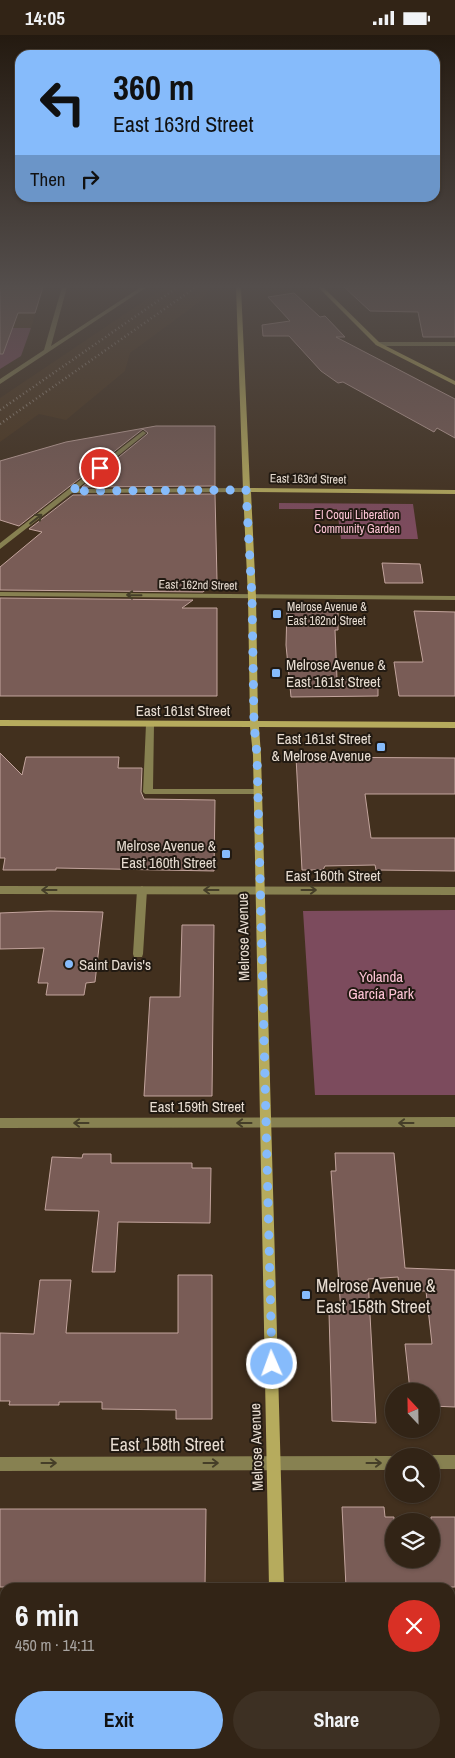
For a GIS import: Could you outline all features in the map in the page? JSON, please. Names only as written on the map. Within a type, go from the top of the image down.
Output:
[{"type":"main road","name":"Melrose Avenue","points":[[242,367],[252,597],[254,724],[258,792],[277,1583]]},
{"type":"main road","points":[[424,367],[455,383]]},
{"type":"main road","name":"East 163rd Street","points":[[246,490],[455,492]]},
{"type":"main road","name":"East 161st Street","points":[[0,723],[455,725]]},
{"type":"street","points":[[0,382],[22,367]]},
{"type":"street","points":[[0,547],[143,433]]},
{"type":"street","name":"East 163rd Street","points":[[72,491],[246,490]]},
{"type":"street","name":"East 162nd Street","points":[[0,594],[455,598]]},
{"type":"street","points":[[150,724],[148,792],[258,792]]},
{"type":"street","name":"East 160th Street","points":[[0,890],[455,891]]},
{"type":"street","points":[[138,954],[142,890]]},
{"type":"street","name":"East 159th Street","points":[[0,1123],[455,1123]]},
{"type":"street","points":[[440,1463],[455,1462]]},
{"type":"street","name":"East 158th Street","points":[[0,1464],[385,1463]]},
{"type":"shaded area","points":[[45,367],[126,367],[125,371],[66,420],[39,414],[0,442],[0,398]]},
{"type":"green space","name":"El Coqui Liberation Community Garden","points":[[279,503],[413,504],[418,539],[341,539],[337,509],[279,509]]},
{"type":"green space","name":"Yolanda García Park","points":[[455,910],[455,1095],[315,1095],[303,911]]},
{"type":"building","points":[[318,367],[394,367],[455,399],[455,438],[437,428],[434,432],[343,382],[338,383]]},
{"type":"building","points":[[156,426],[215,426],[215,486],[82,487],[146,435],[148,433],[143,429],[19,526],[0,520],[0,461],[66,442]]},
{"type":"building","points":[[215,494],[217,580],[203,592],[0,590],[0,567],[42,532],[29,529],[73,495]]},
{"type":"building","points":[[382,563],[420,564],[423,583],[385,583]]},
{"type":"building","points":[[0,598],[193,600],[182,608],[217,608],[217,696],[0,696]]},
{"type":"building","points":[[287,610],[338,611],[338,630],[335,630],[337,679],[378,680],[378,696],[291,697],[286,645]]},
{"type":"building","points":[[414,611],[455,612],[455,696],[399,696],[394,662],[423,662]]},
{"type":"building","points":[[0,753],[22,775],[26,757],[119,757],[118,768],[142,768],[141,792],[144,799],[215,800],[214,871],[56,868],[56,870],[3,870],[5,858],[0,858]]},
{"type":"building","points":[[296,757],[455,758],[455,794],[365,794],[371,838],[455,838],[455,871],[376,870],[375,865],[325,866],[323,870],[302,870]]},
{"type":"building","name":"Saint Davis's","points":[[50,911],[103,912],[95,982],[86,983],[84,995],[46,995],[48,983],[38,983],[44,948],[0,949],[0,913]]},
{"type":"building","points":[[182,925],[214,925],[212,1096],[144,1096],[150,997],[180,997]]},
{"type":"building","points":[[335,1153],[394,1153],[405,1268],[455,1270],[455,1407],[440,1406],[440,1383],[409,1383],[405,1344],[432,1344],[426,1291],[400,1291],[398,1277],[368,1279],[376,1423],[332,1421],[329,1313],[341,1313],[331,1171],[336,1171]]},
{"type":"building","points":[[83,1154],[111,1154],[111,1163],[192,1163],[192,1168],[211,1168],[210,1223],[118,1222],[115,1272],[92,1272],[99,1211],[45,1210],[52,1157],[82,1158]]},
{"type":"building","points":[[178,1275],[212,1275],[212,1419],[176,1419],[176,1410],[102,1409],[102,1402],[59,1402],[59,1405],[9,1405],[10,1401],[0,1401],[0,1333],[34,1334],[40,1280],[71,1280],[66,1333],[178,1333]]},
{"type":"building","points":[[342,1507],[384,1507],[385,1568],[440,1568],[440,1517],[455,1517],[455,1583],[346,1583]]},
{"type":"building","points":[[0,1509],[206,1509],[205,1583],[0,1583]]},
{"type":"railway","points":[[0,410],[62,367]]},
{"type":"railway","points":[[0,424],[81,367]]},
{"type":"place","name":"Melrose Avenue & East 162nd Street","points":[[277,614]]},
{"type":"place","name":"Melrose Avenue & East 161st Street","points":[[276,673]]},
{"type":"place","name":"East 161st Street & Melrose Avenue","points":[[381,747]]},
{"type":"place","name":"Melrose Avenue & East 160th Street","points":[[226,854]]},
{"type":"place","name":"Saint Davis's","points":[[69,964]]},
{"type":"place","name":"Melrose Avenue & East 158th Street","points":[[306,1295]]},
{"type":"route","points":[[100,468],[72,491],[246,490],[252,597],[254,724],[257,755],[272,1364]]}]
